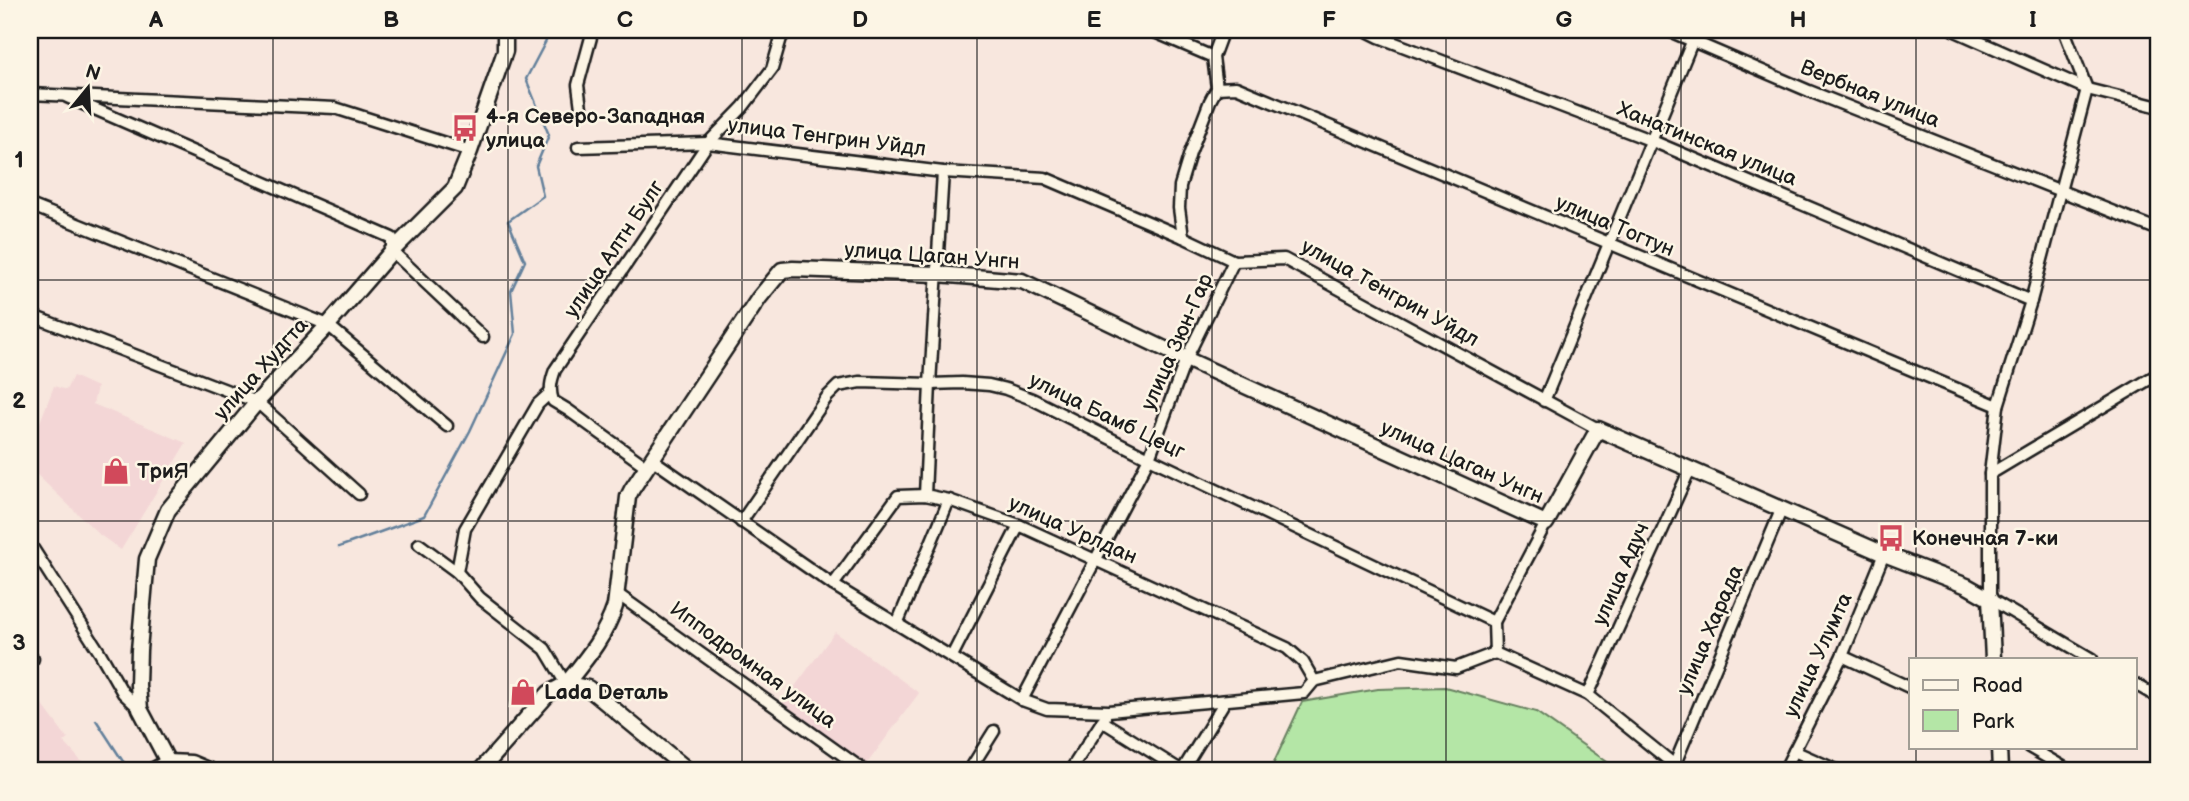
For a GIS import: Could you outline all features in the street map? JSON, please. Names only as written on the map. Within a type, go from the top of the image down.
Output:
[{"type":"street","name":"улица Худгта","points":[[168,762],[140,709],[139,650],[147,559],[167,510],[257,402],[392,251],[455,188],[505,51],[505,30]]},
{"type":"street","points":[[581,108],[578,85],[593,30]]},
{"type":"street","name":"улица Алтн Булг","points":[[457,572],[465,529],[538,404],[550,393],[550,383],[555,370],[708,143],[743,107],[772,69],[781,38],[788,30]]},
{"type":"street","points":[[1150,30],[1213,57]]},
{"type":"street","points":[[1183,237],[1179,208],[1181,186],[1190,153],[1217,88],[1213,57],[1223,30]]},
{"type":"street","name":"Ханатинская улица","points":[[1365,30],[1650,140],[2031,301]]},
{"type":"street","name":"Вербная улица","points":[[1667,30],[1809,91],[2159,230]]},
{"type":"street","points":[[1544,401],[1697,30]]},
{"type":"street","points":[[1953,30],[2087,89],[2159,107]]},
{"type":"street","points":[[1993,658],[1990,474],[1998,406],[2031,301],[2087,89],[2064,30]]},
{"type":"street","name":"улица Тогтун","points":[[1217,88],[1236,87],[1998,406]]},
{"type":"street","points":[[30,94],[335,108],[470,151]]},
{"type":"street","points":[[67,97],[392,239],[392,251],[483,337]]},
{"type":"street","name":"улица Тенгрин Уйдл","points":[[578,147],[708,143],[943,172],[1045,178],[1234,261],[1284,259],[1598,429],[1884,554],[1967,586],[2090,658]]},
{"type":"street","points":[[925,495],[943,172]]},
{"type":"street","points":[[30,205],[328,325],[447,426]]},
{"type":"street","name":"улица Зюн-Гар","points":[[1023,699],[1149,458],[1186,359],[1234,261]]},
{"type":"street","name":"улица Цаган Унгн","points":[[566,684],[604,635],[615,606],[628,498],[759,298],[782,270],[938,274],[1023,281],[1186,359],[1546,523]]},
{"type":"street","points":[[30,315],[257,402],[359,494]]},
{"type":"street","points":[[1990,474],[2159,375]]},
{"type":"street","name":"улица Бамб Цецг","points":[[741,522],[827,397],[838,386],[859,382],[989,385],[1032,399],[1149,458],[1494,622]]},
{"type":"street","points":[[550,393],[553,401],[741,522],[833,585],[1023,699],[1047,709],[1109,711],[1304,693],[1314,681],[1401,660],[1456,668],[1495,653],[1588,695],[1678,769]]},
{"type":"street","points":[[1495,653],[1494,622],[1598,429]]},
{"type":"street","name":"улица Адуч","points":[[1588,695],[1690,469]]},
{"type":"street","name":"улица Урлдан","points":[[833,585],[898,496],[925,495],[949,500],[1019,525],[1287,648],[1303,662],[1314,681]]},
{"type":"street","points":[[897,624],[949,500]]},
{"type":"street","name":"улица Харада","points":[[1678,769],[1782,508]]},
{"type":"street","points":[[952,656],[1019,525]]},
{"type":"street","points":[[30,544],[123,693],[140,709]]},
{"type":"street","points":[[419,544],[457,572],[481,598],[545,649],[566,684]]},
{"type":"street","name":"улица Улумта","points":[[1784,771],[1842,656],[1884,554]]},
{"type":"street","name":"Ипподромная улица","points":[[616,593],[865,771]]},
{"type":"street","points":[[1842,656],[1909,687]]},
{"type":"street","points":[[480,771],[549,693],[566,684],[588,688],[689,771]]},
{"type":"street","points":[[2136,685],[2159,698]]},
{"type":"street","points":[[1102,721],[1182,771],[1225,701]]},
{"type":"street","points":[[1070,771],[1109,711]]},
{"type":"street","points":[[969,771],[994,731]]},
{"type":"street","points":[[1999,748],[2000,771]]},
{"type":"street","points":[[2031,748],[2070,771]]},
{"type":"street","points":[[1794,751],[1839,771]]},
{"type":"street","points":[[152,771],[168,762],[191,763],[210,771]]},
{"type":"shaded area","points":[[73,376],[97,387],[93,404],[186,443],[121,550],[100,535],[32,470],[30,473],[30,436],[40,422],[54,386],[66,390]]},
{"type":"shaded area","points":[[835,632],[919,693],[866,765],[782,704]]},
{"type":"shaded area","points":[[30,688],[68,739],[64,742],[90,771],[30,771]]},
{"type":"green space","points":[[1445,687],[1536,712],[1620,771],[1270,771],[1302,702],[1378,689]]},
{"type":"waterway","points":[[339,547],[424,516],[470,431],[515,334],[511,291],[525,261],[508,221],[543,196],[536,166],[549,135],[526,79],[546,41],[546,30]]},
{"type":"waterway","points":[[2159,481],[2159,494]]},
{"type":"waterway","points":[[96,720],[132,771]]},
{"type":"place","name":"4-я Северо-Западная улица","points":[[465,128]]},
{"type":"place","name":"ТриЯ","points":[[116,471]]},
{"type":"place","name":"Конечная 7-ки","points":[[1891,538]]},
{"type":"place","name":"Lada Dеталь","points":[[523,692]]}]
